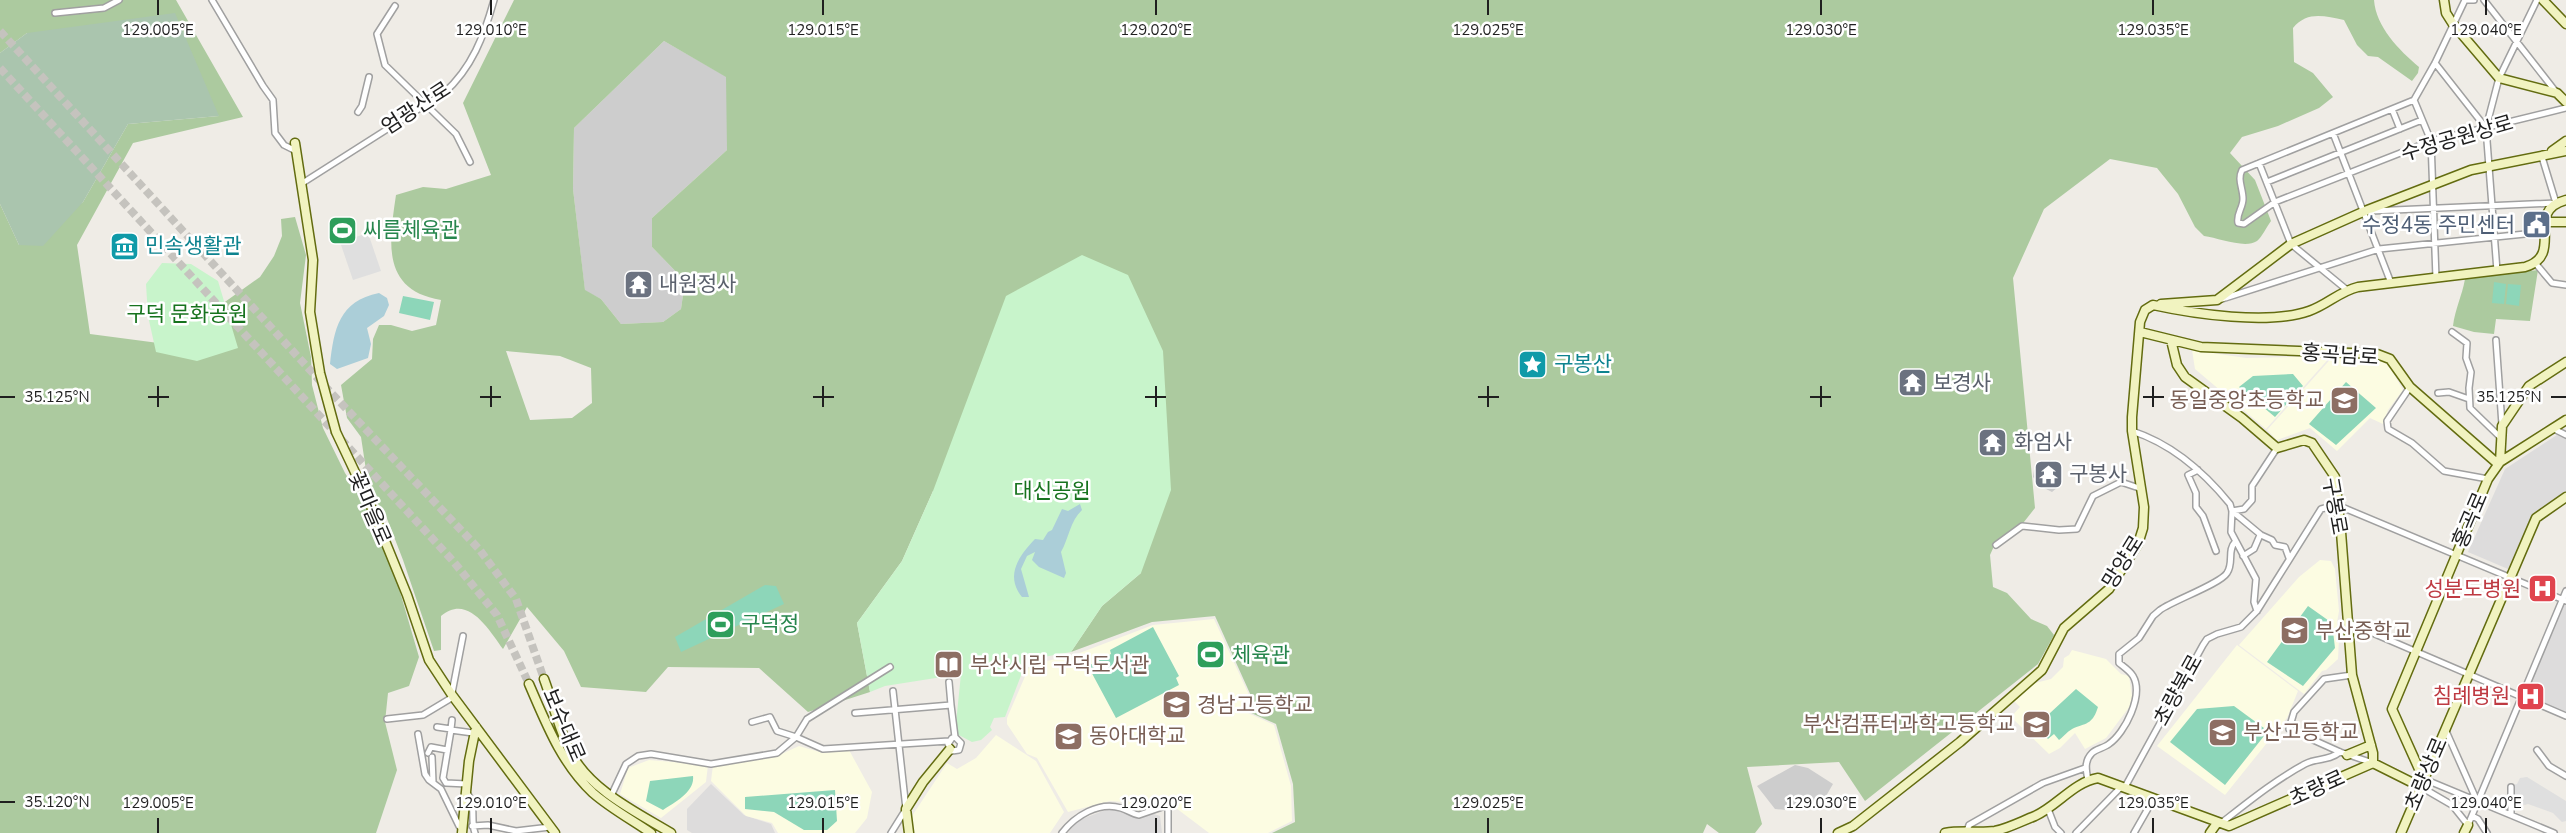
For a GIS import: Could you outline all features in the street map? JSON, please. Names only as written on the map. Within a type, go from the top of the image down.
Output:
[{"type":"street","points":[[55,13],[104,8],[119,0]]},
{"type":"street","points":[[212,0],[273,100],[275,133],[284,145],[295,147]]},
{"type":"street","name":"엄광산로","points":[[300,185],[425,103],[444,93],[460,79],[476,52],[494,0]]},
{"type":"street","points":[[2444,0],[2446,13],[2453,24],[2499,78],[2557,93]]},
{"type":"street","points":[[2436,278],[2431,141],[2414,100],[2435,63],[2465,0],[2474,0]]},
{"type":"street","points":[[2484,0],[2566,102]]},
{"type":"street","points":[[2496,271],[2486,128],[2499,78],[2537,0]]},
{"type":"street","points":[[2542,0],[2566,24]]},
{"type":"street","points":[[395,6],[377,34],[385,65],[456,134],[470,162]]},
{"type":"street","points":[[2435,63],[2486,128]]},
{"type":"street","points":[[358,112],[362,106],[369,77]]},
{"type":"street","name":"수정공원상로","points":[[2414,100],[2242,170],[2239,176],[2243,201],[2237,219],[2238,223],[2244,224],[2275,202],[2349,175],[2431,141],[2566,108]]},
{"type":"street","name":"수정공원상로","points":[[2392,109],[2400,129]]},
{"type":"street","points":[[2267,182],[2422,120]]},
{"type":"street","points":[[2332,133],[2391,283]]},
{"type":"street","points":[[2542,157],[2566,141]]},
{"type":"street","name":"꽃마을로","points":[[295,147],[313,260],[308,302],[320,373],[331,418],[407,596],[429,660],[475,730],[553,830]]},
{"type":"street","points":[[2217,300],[2291,244],[2364,211],[2471,170],[2566,151]]},
{"type":"street","points":[[2542,157],[2556,203]]},
{"type":"street","points":[[2259,163],[2291,244],[2347,290]]},
{"type":"street","points":[[2364,211],[2556,203],[2566,200]]},
{"type":"street","points":[[2153,305],[2199,315],[2291,315],[2309,311],[2347,290],[2536,264],[2543,257],[2546,222],[2550,208],[2556,203]]},
{"type":"street","points":[[2546,222],[2566,222]]},
{"type":"street","points":[[2153,305],[2217,300],[2379,249],[2545,232]]},
{"type":"street","points":[[2536,264],[2552,283],[2566,285]]},
{"type":"street","name":"망양로","points":[[1838,833],[1853,826],[1960,742],[2042,670],[2064,628],[2109,589],[2138,544],[2143,528],[2143,489],[2132,431],[2143,313],[2153,305]]},
{"type":"street","name":"홍곡남로","points":[[2140,332],[2201,347],[2248,351],[2356,351],[2377,354],[2390,359],[2410,387],[2499,463]]},
{"type":"street","points":[[2452,332],[2467,343],[2466,358],[2471,372],[2469,399],[2472,410],[2501,438]]},
{"type":"street","points":[[2170,340],[2177,365],[2185,377],[2242,418],[2277,448],[2252,486],[2252,500],[2244,509],[2232,511]]},
{"type":"street","points":[[2496,340],[2502,426],[2499,463]]},
{"type":"street","points":[[2502,426],[2529,386],[2566,362]]},
{"type":"street","points":[[2410,387],[2386,421],[2388,429],[2412,443],[2444,471],[2488,478]]},
{"type":"street","points":[[2438,393],[2450,392],[2469,399]]},
{"type":"street","name":"홍곡로","points":[[2422,783],[2419,769],[2392,709],[2414,652],[2488,478],[2499,463],[2566,420]]},
{"type":"street","points":[[2552,428],[2566,435]]},
{"type":"street","points":[[2132,431],[2176,452],[2198,470],[2226,499],[2232,511],[2260,535],[2270,538],[2275,545],[2285,547],[2289,558]]},
{"type":"street","name":"구봉로","points":[[2277,448],[2304,440],[2312,443],[2334,477],[2342,532],[2352,675],[2371,745],[2373,763]]},
{"type":"street","points":[[2198,470],[2188,475],[2196,493],[2196,507],[2203,516],[2216,551]]},
{"type":"street","points":[[1996,545],[2022,526],[2066,531],[2077,529],[2093,496],[2121,482],[2143,489]]},
{"type":"street","name":"초량상로","points":[[2401,833],[2536,518],[2566,497]]},
{"type":"street","points":[[2337,505],[2564,600]]},
{"type":"street","name":"초량북로","points":[[2076,833],[2124,787],[2207,639],[2241,627],[2257,611],[2321,508],[2337,505]]},
{"type":"street","points":[[2232,511],[2231,532],[2256,579],[2254,602],[2257,611]]},
{"type":"street","points":[[2243,556],[2254,549],[2260,535]]},
{"type":"street","points":[[2088,780],[2085,768],[2091,753],[2111,742],[2133,711],[2135,683],[2132,675],[2119,663],[2119,654],[2139,638],[2153,616],[2160,610],[2223,578],[2230,567],[2231,548],[2235,542]]},
{"type":"street","points":[[2466,829],[2566,591]]},
{"type":"street","points":[[2347,622],[2566,716]]},
{"type":"street","points":[[387,719],[423,715],[452,696],[463,636]]},
{"type":"street","points":[[612,796],[626,764],[638,756],[651,754],[711,764],[777,753],[796,737],[807,719],[890,667]]},
{"type":"street","points":[[2352,675],[2324,679],[2294,712],[2289,729],[2343,753],[2477,801],[2554,833]]},
{"type":"street","name":"보수대로","points":[[544,679],[571,753],[579,765],[599,787],[670,833]]},
{"type":"street","points":[[752,722],[770,717],[777,731],[823,749],[900,743],[949,745],[956,751],[961,747],[961,743],[955,737],[948,682]]},
{"type":"street","name":"보수대로","points":[[530,684],[551,736],[574,771],[594,793],[651,833]]},
{"type":"street","points":[[893,691],[909,833]]},
{"type":"street","points":[[855,713],[951,705]]},
{"type":"street","points":[[452,720],[443,782],[467,788]]},
{"type":"street","points":[[437,727],[475,730],[467,788],[466,829]]},
{"type":"street","points":[[2445,729],[2477,801]]},
{"type":"street","points":[[418,734],[425,774],[443,792],[459,826],[475,833]]},
{"type":"street","points":[[891,833],[955,737]]},
{"type":"street","points":[[2210,833],[2294,770],[2310,761],[2330,759],[2371,745]]},
{"type":"street","points":[[433,782],[431,747],[447,750]]},
{"type":"street","points":[[2537,750],[2549,766],[2566,776]]},
{"type":"street","name":"초량로","points":[[2222,825],[2373,763]]},
{"type":"street","points":[[1967,831],[1969,825],[2043,783],[2085,768]]},
{"type":"street","points":[[1945,833],[1995,831],[2048,810],[2088,780],[2098,778],[2222,825],[2236,833]]},
{"type":"street","points":[[2422,783],[2452,805],[2466,829]]},
{"type":"street","points":[[2511,787],[2511,815]]},
{"type":"street","points":[[2134,833],[2154,798]]},
{"type":"street","points":[[1062,833],[1080,815],[1106,806],[1119,807],[1139,815],[1168,805],[1168,833]]},
{"type":"street","points":[[2048,810],[2061,833]]},
{"type":"street","points":[[1153,811],[1163,814],[1168,825]]},
{"type":"street","points":[[2472,816],[2478,819],[2487,833]]},
{"type":"street","points":[[466,829],[488,825],[516,831],[553,830]]},
{"type":"shaded area","points":[[175,13],[219,116],[128,124],[83,202],[43,246],[19,245],[0,204],[0,53],[27,33]]},
{"type":"shaded area","name":"내원정사","points":[[664,41],[727,77],[727,150],[652,218],[652,247],[685,281],[681,309],[663,322],[621,324],[601,299],[585,291],[573,189],[574,128]]},
{"type":"shaded area","points":[[368,233],[381,271],[353,280],[340,242]]},
{"type":"shaded area","points":[[2192,350],[2246,358],[2331,356],[2266,429],[2195,369]]},
{"type":"shaded area","name":"동일중앙초등학교","points":[[2335,354],[2357,355],[2382,361],[2389,366],[2403,390],[2388,410],[2383,424],[2370,418],[2337,451],[2310,428],[2277,440],[2267,430]]},
{"type":"shaded area","points":[[2557,435],[2566,439],[2566,492],[2532,515],[2508,569],[2468,552],[2505,469]]},
{"type":"shaded area","name":"구봉사","points":[[2050,460],[2062,472],[2058,487],[2052,492],[2044,488],[2033,477],[2034,470]]},
{"type":"shaded area","name":"부산중학교","points":[[2320,560],[2331,561],[2335,569],[2339,611],[2338,659],[2322,671],[2304,694],[2239,645],[2299,577]]},
{"type":"shaded area","points":[[2563,599],[2566,601],[2566,716],[2522,696]]},
{"type":"shaded area","points":[[1214,619],[1250,697],[1248,713],[1274,725],[1291,786],[1292,821],[1268,833],[1209,833],[1172,805],[1174,801],[1158,799],[1157,804],[1137,812],[1123,802],[1110,801],[1068,812],[1037,758],[1027,754],[1007,724],[1007,718],[1030,665],[1077,654],[1153,625]]},
{"type":"shaded area","name":"부산고등학교","points":[[2237,645],[2298,691],[2287,718],[2225,795],[2157,746]]},
{"type":"shaded area","points":[[2072,650],[2106,659],[2121,674],[2129,676],[2132,696],[2130,706],[2106,738],[2085,749],[2075,733],[2060,748],[2049,754],[2011,717],[2020,707],[2013,700],[2031,684],[2051,679],[2063,667],[2064,658]]},
{"type":"shaded area","points":[[996,735],[1036,761],[1064,812],[1050,833],[914,833],[912,816],[947,763],[957,769],[976,758]]},
{"type":"shaded area","points":[[799,746],[823,753],[849,750],[872,792],[867,818],[855,833],[778,833],[772,823],[746,816],[711,781],[713,765],[775,757]]},
{"type":"shaded area","points":[[649,760],[708,765],[706,782],[661,818],[620,794],[628,768]]},
{"type":"shaded area","points":[[1795,765],[1808,768],[1833,784],[1826,796],[1816,802],[1804,800],[1787,810],[1775,809],[1757,786]]},
{"type":"shaded area","points":[[2527,777],[2566,801],[2566,821],[2562,822],[2553,813],[2528,804],[2520,803],[2513,811],[2513,785],[2517,784],[2520,778]]},
{"type":"shaded area","points":[[711,784],[744,815],[771,824],[775,833],[692,833],[687,830],[687,809]]},
{"type":"shaded area","points":[[1108,809],[1123,811],[1136,818],[1154,814],[1160,816],[1162,833],[1068,833],[1077,821]]},
{"type":"green space","points":[[0,0],[176,0],[243,117],[133,143],[77,245],[90,334],[166,344],[260,277],[274,256],[282,236],[281,219],[295,217],[306,255],[300,303],[311,357],[312,385],[323,428],[345,473],[366,506],[398,585],[419,657],[409,686],[388,693],[385,722],[397,770],[376,833],[0,833],[0,204],[19,245],[83,202],[128,124],[219,116],[27,33],[0,53]]},
{"type":"green space","points":[[514,0],[2374,0],[2384,29],[2396,45],[2419,67],[2412,81],[2378,57],[2368,56],[2357,45],[2344,20],[2316,16],[2304,19],[2293,28],[2294,62],[2313,73],[2333,97],[2319,108],[2278,126],[2242,137],[2230,153],[2255,180],[2271,221],[2259,239],[2252,243],[2239,243],[2204,236],[2195,227],[2178,194],[2157,168],[2110,159],[2044,209],[2013,278],[2035,508],[2020,527],[1995,544],[1990,555],[1993,587],[2007,593],[2031,619],[2047,626],[2054,635],[2038,664],[1865,801],[1839,762],[1747,767],[1762,824],[1755,833],[1719,833],[1707,824],[1703,833],[1272,833],[1295,822],[1293,784],[1276,724],[1249,712],[1252,698],[1215,616],[1152,622],[1071,652],[1102,606],[1141,573],[933,491],[902,561],[857,623],[870,692],[808,712],[759,668],[668,667],[646,692],[581,687],[564,651],[527,607],[503,649],[484,624],[469,611],[451,610],[441,616],[441,650],[434,651],[386,516],[369,490],[361,437],[347,418],[341,385],[372,359],[373,339],[379,325],[391,325],[412,331],[436,325],[441,300],[422,295],[408,286],[399,275],[393,261],[391,246],[393,213],[396,195],[423,187],[446,189],[491,175],[463,103]],"holes":[[[664,41],[726,77],[727,150],[652,218],[652,247],[685,281],[681,309],[663,322],[621,324],[601,299],[585,290],[573,189],[574,128]],[[506,351],[560,356],[591,368],[592,403],[572,418],[530,420]]]},
{"type":"green space","name":"대신공원","points":[[1082,255],[1128,275],[1163,351],[1171,490],[1141,573],[1102,606],[1071,652],[1027,660],[1005,717],[994,718],[990,727],[992,730],[981,740],[972,742],[955,733],[961,674],[885,686],[870,692],[857,623],[902,561],[933,491],[1006,296]]},
{"type":"green space","name":"구덕 문화공원","points":[[162,263],[191,264],[218,281],[238,348],[197,361],[156,352],[148,316],[146,284]]},
{"type":"green space","points":[[2538,270],[2530,321],[2496,319],[2494,334],[2474,332],[2453,326],[2465,279]]},
{"type":"green space","points":[[2494,282],[2506,284],[2504,304],[2492,303]]},
{"type":"green space","points":[[2508,284],[2521,285],[2519,306],[2506,304]]},
{"type":"green space","points":[[403,296],[434,302],[430,320],[399,313]]},
{"type":"green space","points":[[2293,374],[2303,386],[2275,417],[2239,387],[2253,376]]},
{"type":"green space","points":[[2346,382],[2376,408],[2336,445],[2309,424]]},
{"type":"green space","name":"구덕정","points":[[765,585],[776,586],[784,604],[681,652],[675,637]]},
{"type":"green space","points":[[2308,606],[2332,623],[2335,648],[2303,686],[2267,662]]},
{"type":"green space","points":[[1153,627],[1179,676],[1176,678],[1179,685],[1116,718],[1088,666],[1111,654],[1110,650]]},
{"type":"green space","points":[[2076,689],[2098,707],[2094,716],[2086,723],[2070,730],[2059,740],[2054,734],[2048,739],[2036,726]]},
{"type":"green space","points":[[2234,706],[2268,731],[2225,785],[2170,742],[2197,709]]},
{"type":"green space","points":[[693,776],[688,792],[663,810],[646,801],[650,781]]},
{"type":"green space","points":[[835,790],[837,821],[827,830],[804,830],[774,812],[745,809],[745,797]]},
{"type":"water","points":[[379,293],[387,298],[389,305],[384,316],[367,328],[371,344],[368,358],[337,369],[330,364],[334,339],[341,318],[355,303]]},
{"type":"water","points":[[1080,504],[1082,510],[1075,519],[1061,552],[1066,573],[1064,578],[1039,567],[1032,560],[1035,552],[1027,556],[1021,569],[1029,597],[1022,597],[1014,581],[1014,573],[1024,552],[1035,539],[1043,540],[1052,530],[1062,509],[1068,511]]},
{"type":"tunnel","points":[[0,31],[321,382],[479,549],[516,599],[544,679]]},
{"type":"tunnel","points":[[0,68],[453,561],[497,615],[529,684]]},
{"type":"place","name":"수정4동 주민센터","points":[[2536,225]]},
{"type":"place","name":"씨름체육관","points":[[342,230]]},
{"type":"place","name":"민속생활관","points":[[124,246]]},
{"type":"place","name":"내원정사","points":[[638,284]]},
{"type":"place","name":"구봉산","points":[[1533,364]]},
{"type":"place","name":"보경사","points":[[1912,383]]},
{"type":"place","name":"동일중앙초등학교","points":[[2345,400]]},
{"type":"place","name":"화엄사","points":[[1993,442]]},
{"type":"place","name":"구봉사","points":[[2048,474]]},
{"type":"place","name":"성분도병원","points":[[2542,589]]},
{"type":"place","name":"구덕정","points":[[720,624]]},
{"type":"place","name":"부산중학교","points":[[2294,631]]},
{"type":"place","name":"체육관","points":[[1211,655]]},
{"type":"place","name":"부산시립 구덕도서관","points":[[949,665]]},
{"type":"place","name":"침례병원","points":[[2531,696]]},
{"type":"place","name":"경남고등학교","points":[[1176,705]]},
{"type":"place","name":"부산컴퓨터과학고등학교","points":[[2036,724]]},
{"type":"place","name":"부산고등학교","points":[[2222,732]]},
{"type":"place","name":"동아대학교","points":[[1068,736]]}]
